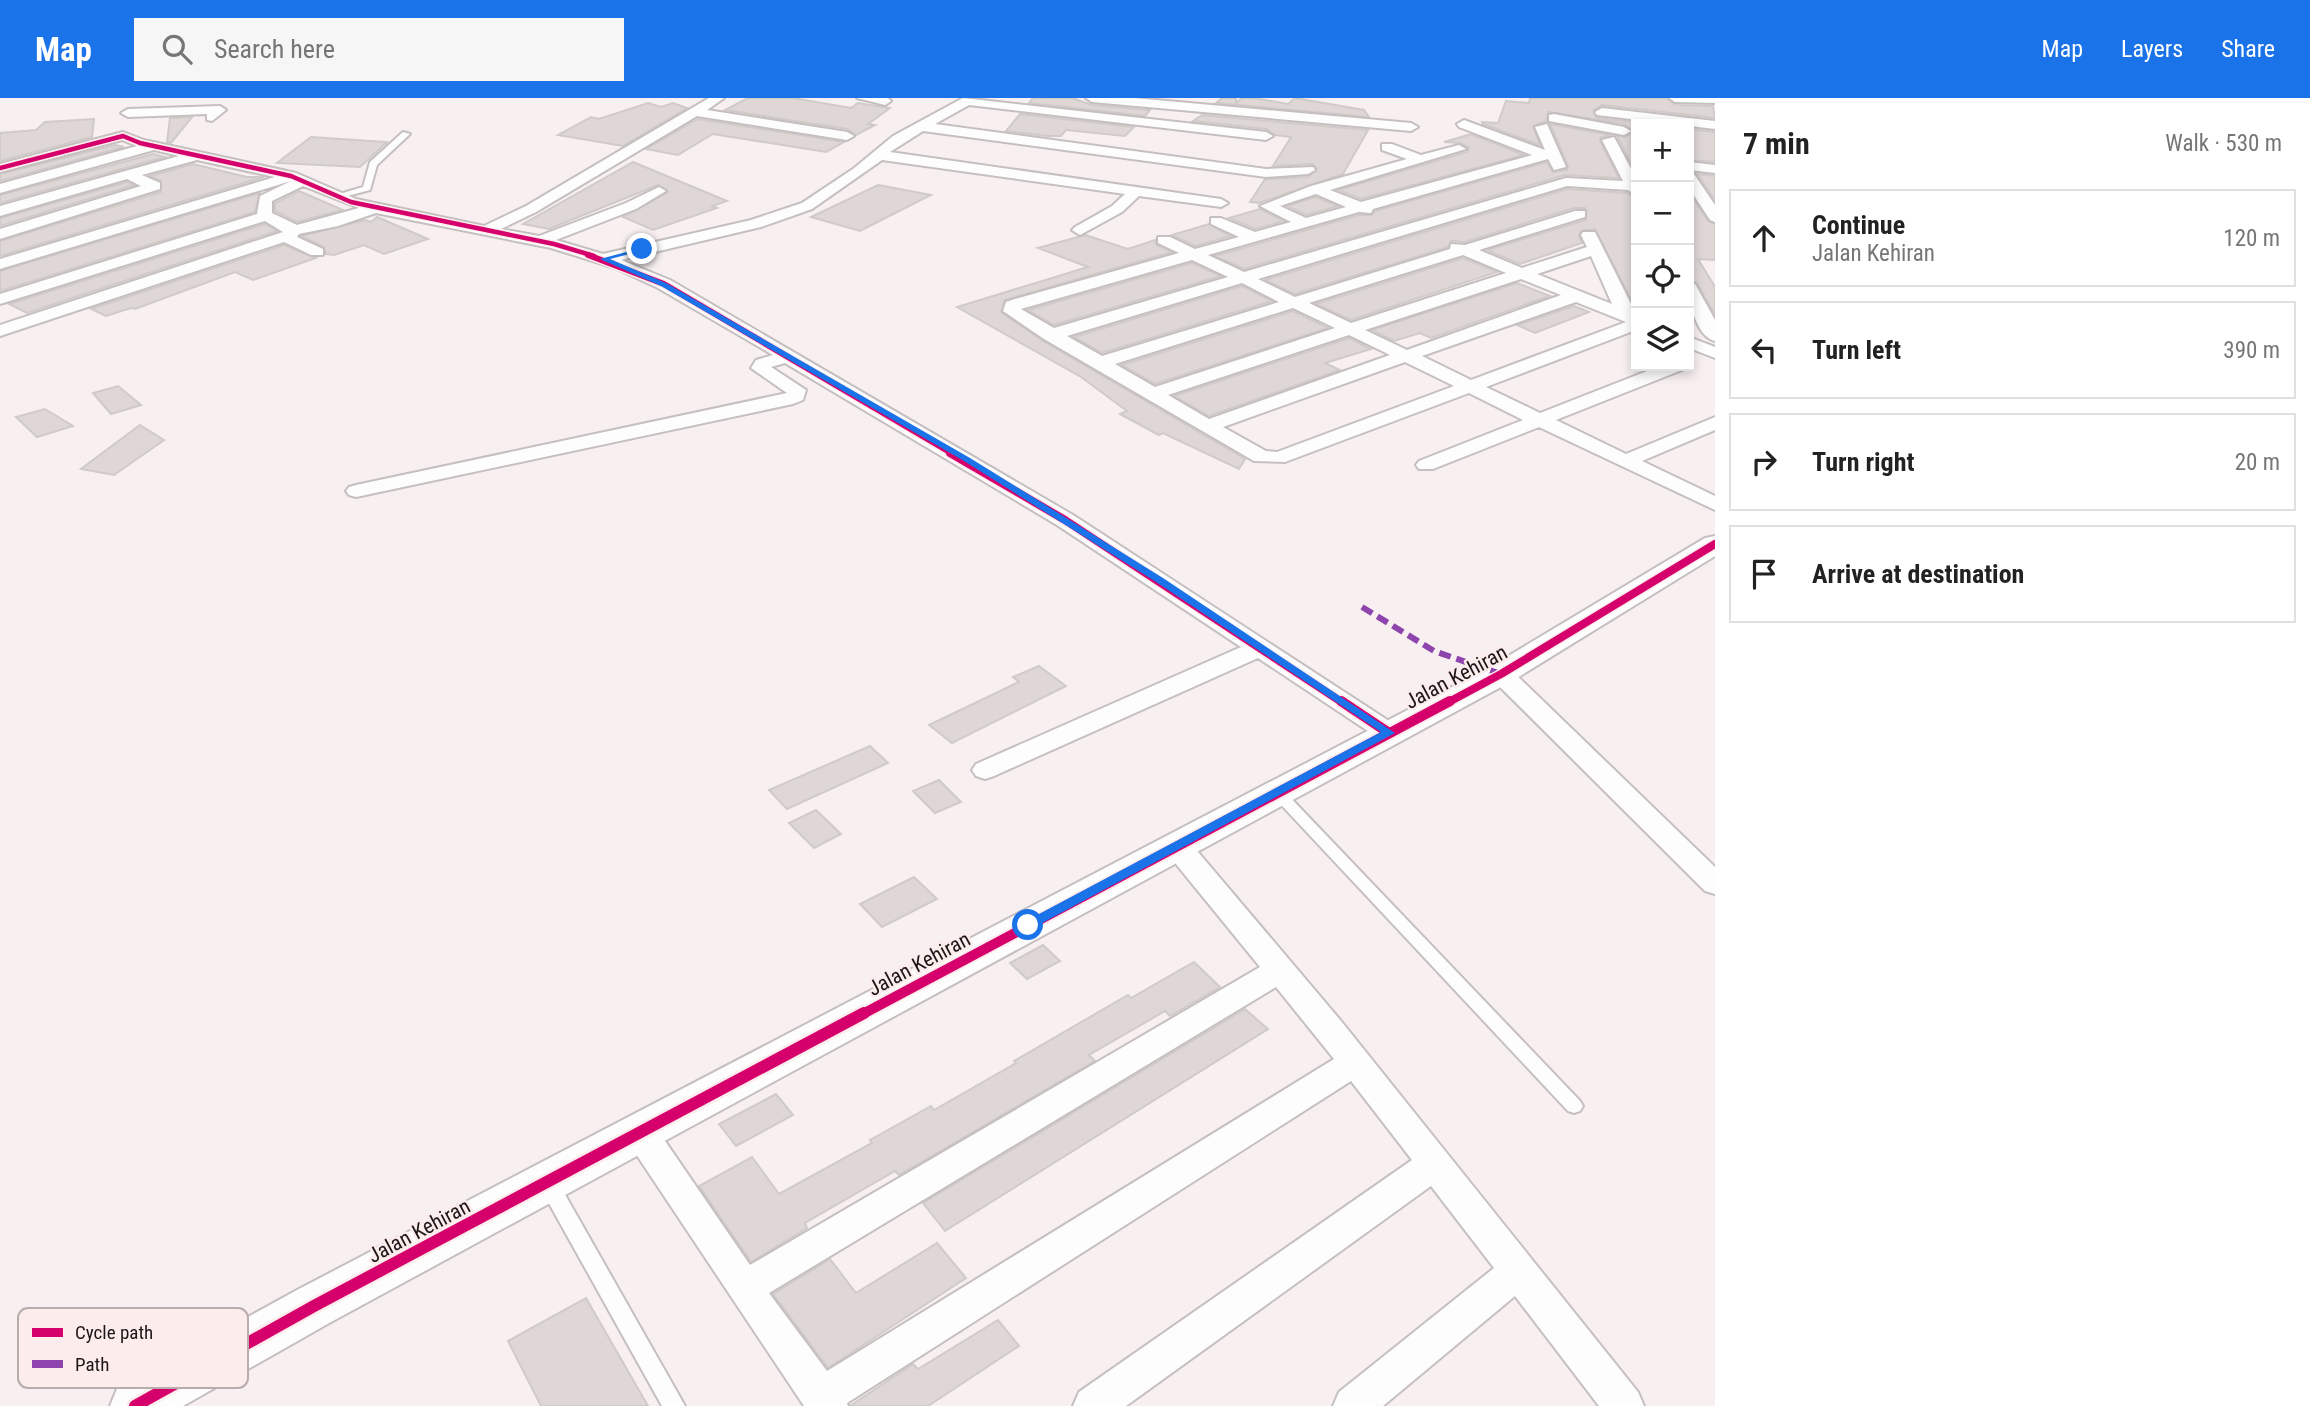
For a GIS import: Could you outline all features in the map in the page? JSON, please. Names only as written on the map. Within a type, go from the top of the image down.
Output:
[{"type":"street","points":[[125,123],[135,98]]},
{"type":"street","points":[[494,227],[718,98]]},
{"type":"street","points":[[863,98],[885,101]]},
{"type":"street","points":[[1092,98],[1211,104],[1411,127]]},
{"type":"street","points":[[1675,98],[1715,99]]},
{"type":"street","points":[[604,259],[787,214],[825,196],[919,126],[969,99],[1266,136]]},
{"type":"street","points":[[1581,124],[1602,112],[1642,100]]},
{"type":"street","points":[[696,111],[847,136]]},
{"type":"street","points":[[1602,112],[1715,125]]},
{"type":"street","points":[[0,168],[125,123],[192,114],[214,118]]},
{"type":"street","points":[[125,123],[155,146],[298,178],[375,208],[548,238],[664,284],[967,459],[1121,555],[1389,733]]},
{"type":"street","points":[[1631,131],[1581,124],[1548,123],[1549,154],[1566,182],[1570,206],[1594,245],[1631,316]]},
{"type":"street","points":[[1464,124],[1549,154]]},
{"type":"street","points":[[919,126],[1266,173],[1308,170]]},
{"type":"street","points":[[1609,139],[1632,182]]},
{"type":"street","points":[[1434,140],[1507,166]]},
{"type":"street","points":[[0,189],[155,146]]},
{"type":"street","points":[[1387,147],[1421,160]]},
{"type":"street","points":[[1305,223],[1267,206],[1316,189],[1421,160],[1471,153]]},
{"type":"street","points":[[1549,154],[1012,306],[1012,312],[1261,457],[1278,458],[1631,321]]},
{"type":"street","points":[[0,211],[199,155]]},
{"type":"street","points":[[879,155],[1221,204]]},
{"type":"street","points":[[1694,167],[1715,169]]},
{"type":"street","points":[[0,234],[155,186],[129,175]]},
{"type":"street","points":[[298,178],[265,198],[263,209],[266,216],[317,252]]},
{"type":"street","points":[[0,264],[298,178]]},
{"type":"street","points":[[1050,335],[1566,182],[1631,188]]},
{"type":"street","points":[[1692,182],[1715,218]]},
{"type":"street","points":[[1316,189],[1631,319]]},
{"type":"street","points":[[548,238],[579,223],[636,206],[659,191]]},
{"type":"street","points":[[1080,230],[1117,209],[1135,192]]},
{"type":"street","points":[[1534,192],[1570,206]]},
{"type":"street","points":[[1098,363],[1548,224],[1570,206]]},
{"type":"street","points":[[0,331],[375,208]]},
{"type":"street","points":[[0,299],[266,216]]},
{"type":"street","points":[[1216,221],[1255,237]]},
{"type":"street","points":[[1548,224],[1594,245]]},
{"type":"street","points":[[1164,240],[1715,504]]},
{"type":"street","points":[[1151,394],[1594,245]]},
{"type":"street","points":[[1694,292],[1715,296]]},
{"type":"street","points":[[1207,426],[1576,296]]},
{"type":"street","points":[[1694,299],[1713,338]]},
{"type":"street","points":[[1694,341],[1713,338]]},
{"type":"street","points":[[1694,356],[1713,338]]},
{"type":"street","points":[[356,491],[786,400],[796,396],[797,390],[760,368],[787,357]]},
{"type":"street","points":[[1426,465],[1663,371]]},
{"type":"street","points":[[1626,461],[1715,423]]},
{"type":"street","name":"Jalan Kehiran","points":[[248,1345],[640,1132],[1501,674],[1715,544]]},
{"type":"street","points":[[985,770],[1261,647]]},
{"type":"street","points":[[1501,674],[1715,884]]},
{"type":"street","points":[[1177,846],[1281,969],[1624,1406]]},
{"type":"street","points":[[744,1288],[1281,969]]},
{"type":"street","points":[[640,1132],[744,1288],[825,1401],[1354,1063]]},
{"type":"street","points":[[1093,1406],[1434,1164]]},
{"type":"street","points":[[1353,1406],[1517,1270]]},
{"type":"street","name":"Jalan Kehiran","points":[[135,1406],[168,1388]]},
{"type":"lane","points":[[345,196],[368,188],[373,164],[406,134]]},
{"type":"lane","points":[[1277,792],[1574,1106]]},
{"type":"lane","points":[[547,1182],[674,1406]]},
{"type":"building","points":[[748,98],[793,98],[851,108],[858,103],[890,108],[868,124],[875,125],[856,135],[847,129],[725,110]]},
{"type":"building","points":[[1033,98],[1072,98],[1092,105],[1150,110],[1145,116],[1029,103]]},
{"type":"building","points":[[1222,98],[1236,98],[1236,103],[1242,98],[1254,98],[1288,104],[1295,98],[1364,110],[1369,117],[1216,103]]},
{"type":"building","points":[[1530,98],[1667,98],[1675,105],[1713,106],[1715,118],[1602,105],[1594,110],[1597,118],[1631,122],[1631,130],[1624,124],[1548,112],[1547,121],[1533,126],[1540,145],[1482,122],[1498,123],[1506,101],[1529,103]]},
{"type":"building","points":[[648,103],[661,107],[673,103],[687,108],[623,146],[558,135],[591,117],[599,119]]},
{"type":"building","points":[[1020,114],[1134,127],[1125,136],[1066,130],[1061,136],[1006,131]]},
{"type":"building","points":[[1202,115],[1368,130],[1343,174],[1259,203],[1250,202],[1265,179],[1308,177],[1317,169],[1313,164],[1273,166],[1291,137],[1275,135],[1266,129],[1193,121]]},
{"type":"building","points":[[192,117],[171,143],[167,142],[170,118]]},
{"type":"building","points":[[94,119],[92,137],[0,161],[0,133],[36,130],[45,122]]},
{"type":"building","points":[[698,119],[844,142],[826,152],[713,134],[678,155],[646,149]]},
{"type":"building","points":[[1550,124],[1611,135],[1601,137],[1600,141],[1619,178],[1565,175],[1244,269],[1215,256],[1359,215],[1372,215],[1375,211],[1547,162],[1553,172],[1567,170],[1568,166]]},
{"type":"building","points":[[1694,130],[1715,132],[1715,162],[1694,160]]},
{"type":"building","points":[[1631,133],[1631,163],[1617,136],[1625,137]]},
{"type":"building","points":[[1471,134],[1524,155],[1361,199],[1338,190],[1467,152],[1469,148],[1460,143],[1444,142]]},
{"type":"building","points":[[311,137],[387,142],[360,167],[277,163]]},
{"type":"building","points":[[115,145],[124,147],[0,181],[0,174]]},
{"type":"building","points":[[153,154],[165,157],[0,203],[0,195]]},
{"type":"building","points":[[633,162],[727,201],[712,206],[717,208],[653,230],[623,217],[668,192],[658,185],[549,229],[523,224]]},
{"type":"building","points":[[193,164],[247,177],[264,177],[0,256],[0,241],[161,192],[161,181],[150,176]]},
{"type":"building","points":[[1697,174],[1715,176],[1715,200]]},
{"type":"building","points":[[127,182],[134,185],[0,226],[0,218]]},
{"type":"building","points":[[878,185],[931,195],[860,231],[811,217]]},
{"type":"building","points":[[1567,189],[1631,195],[1631,299],[1595,229],[1581,231],[1579,236],[1582,243],[1520,264],[1487,250],[1586,220],[1585,208],[1574,208],[1465,242],[1451,241],[1448,247],[1295,294],[1265,280]]},
{"type":"building","points":[[299,191],[343,210],[297,222],[275,211],[275,203]]},
{"type":"building","points":[[260,193],[255,212],[0,291],[0,271]]},
{"type":"building","points":[[1316,197],[1338,206],[1306,215],[1287,206]]},
{"type":"building","points":[[1694,200],[1708,221],[1715,224],[1715,260],[1698,259],[1715,287],[1715,315],[1697,283],[1694,282]]},
{"type":"building","points":[[1260,209],[1284,221],[1255,229],[1229,218]]},
{"type":"building","points":[[377,217],[428,239],[384,254],[364,245],[334,255],[326,254],[324,247],[301,236],[365,220],[371,222]]},
{"type":"building","points":[[265,224],[277,231],[27,313],[9,304]]},
{"type":"building","points":[[1209,224],[1231,236],[1195,246],[1172,235]]},
{"type":"building","points":[[1085,235],[1128,249],[1155,240],[1157,245],[1172,252],[1005,300],[1001,312],[1043,341],[1245,459],[1239,469],[1163,433],[1159,435],[1120,414],[1127,411],[1081,377],[957,307],[1088,267],[1038,248]]},
{"type":"building","points":[[284,245],[316,258],[253,280],[235,272],[135,309],[106,316],[91,309]]},
{"type":"building","points":[[1463,258],[1497,272],[1351,320],[1316,304]]},
{"type":"building","points":[[1192,263],[1221,276],[1054,325],[1028,310]]},
{"type":"building","points":[[1517,283],[1550,296],[1431,338],[1420,333],[1394,341],[1372,330]]},
{"type":"building","points":[[1242,286],[1272,301],[1102,353],[1074,337]]},
{"type":"building","points":[[1574,306],[1589,312],[1535,333],[1517,325]]},
{"type":"building","points":[[1293,311],[1328,328],[1155,384],[1122,365]]},
{"type":"building","points":[[1349,338],[1371,349],[1325,363],[1340,370],[1209,416],[1174,396]]},
{"type":"building","points":[[118,386],[141,405],[111,414],[93,393]]},
{"type":"building","points":[[45,409],[73,426],[37,437],[16,417]]},
{"type":"building","points":[[140,425],[164,440],[114,475],[81,469]]},
{"type":"building","points":[[1039,666],[1066,686],[952,743],[929,725],[1019,682],[1013,677]]},
{"type":"building","points":[[870,746],[888,763],[787,809],[769,790]]},
{"type":"building","points":[[939,780],[961,802],[935,813],[913,791]]},
{"type":"building","points":[[816,810],[841,834],[814,848],[789,823]]},
{"type":"building","points":[[914,877],[937,899],[882,927],[860,904]]},
{"type":"building","points":[[1043,945],[1060,961],[1027,979],[1010,963]]},
{"type":"building","points":[[1194,962],[1220,987],[1170,1016],[1165,1011],[1089,1055],[1095,1061],[899,1175],[895,1171],[805,1223],[807,1228],[751,1262],[699,1186],[752,1157],[779,1194],[872,1143],[870,1140],[931,1106],[934,1110],[1128,995],[1131,998]]},
{"type":"building","points":[[1245,1009],[1268,1029],[945,1231],[923,1203]]},
{"type":"building","points":[[776,1094],[793,1115],[736,1146],[719,1124]]},
{"type":"building","points":[[937,1243],[966,1278],[828,1368],[773,1294],[830,1259],[856,1293]]},
{"type":"building","points":[[586,1298],[648,1406],[541,1406],[508,1341]]},
{"type":"building","points":[[998,1320],[1019,1346],[928,1406],[850,1406],[913,1364],[918,1369]]},
{"type":"marked path","points":[[1362,607],[1434,651],[1501,674]]},
{"type":"cycle path","points":[[0,168],[123,136],[140,143],[291,176],[351,202],[554,244],[621,265],[664,284],[1065,520],[1389,733]]},
{"type":"cycle path","points":[[248,1343],[1501,674],[1715,544]]},
{"type":"cycle path","points":[[135,1406],[167,1388]]},
{"type":"route","points":[[642,249],[604,259],[664,284],[967,459],[1111,548],[1389,733],[1028,925]]}]
